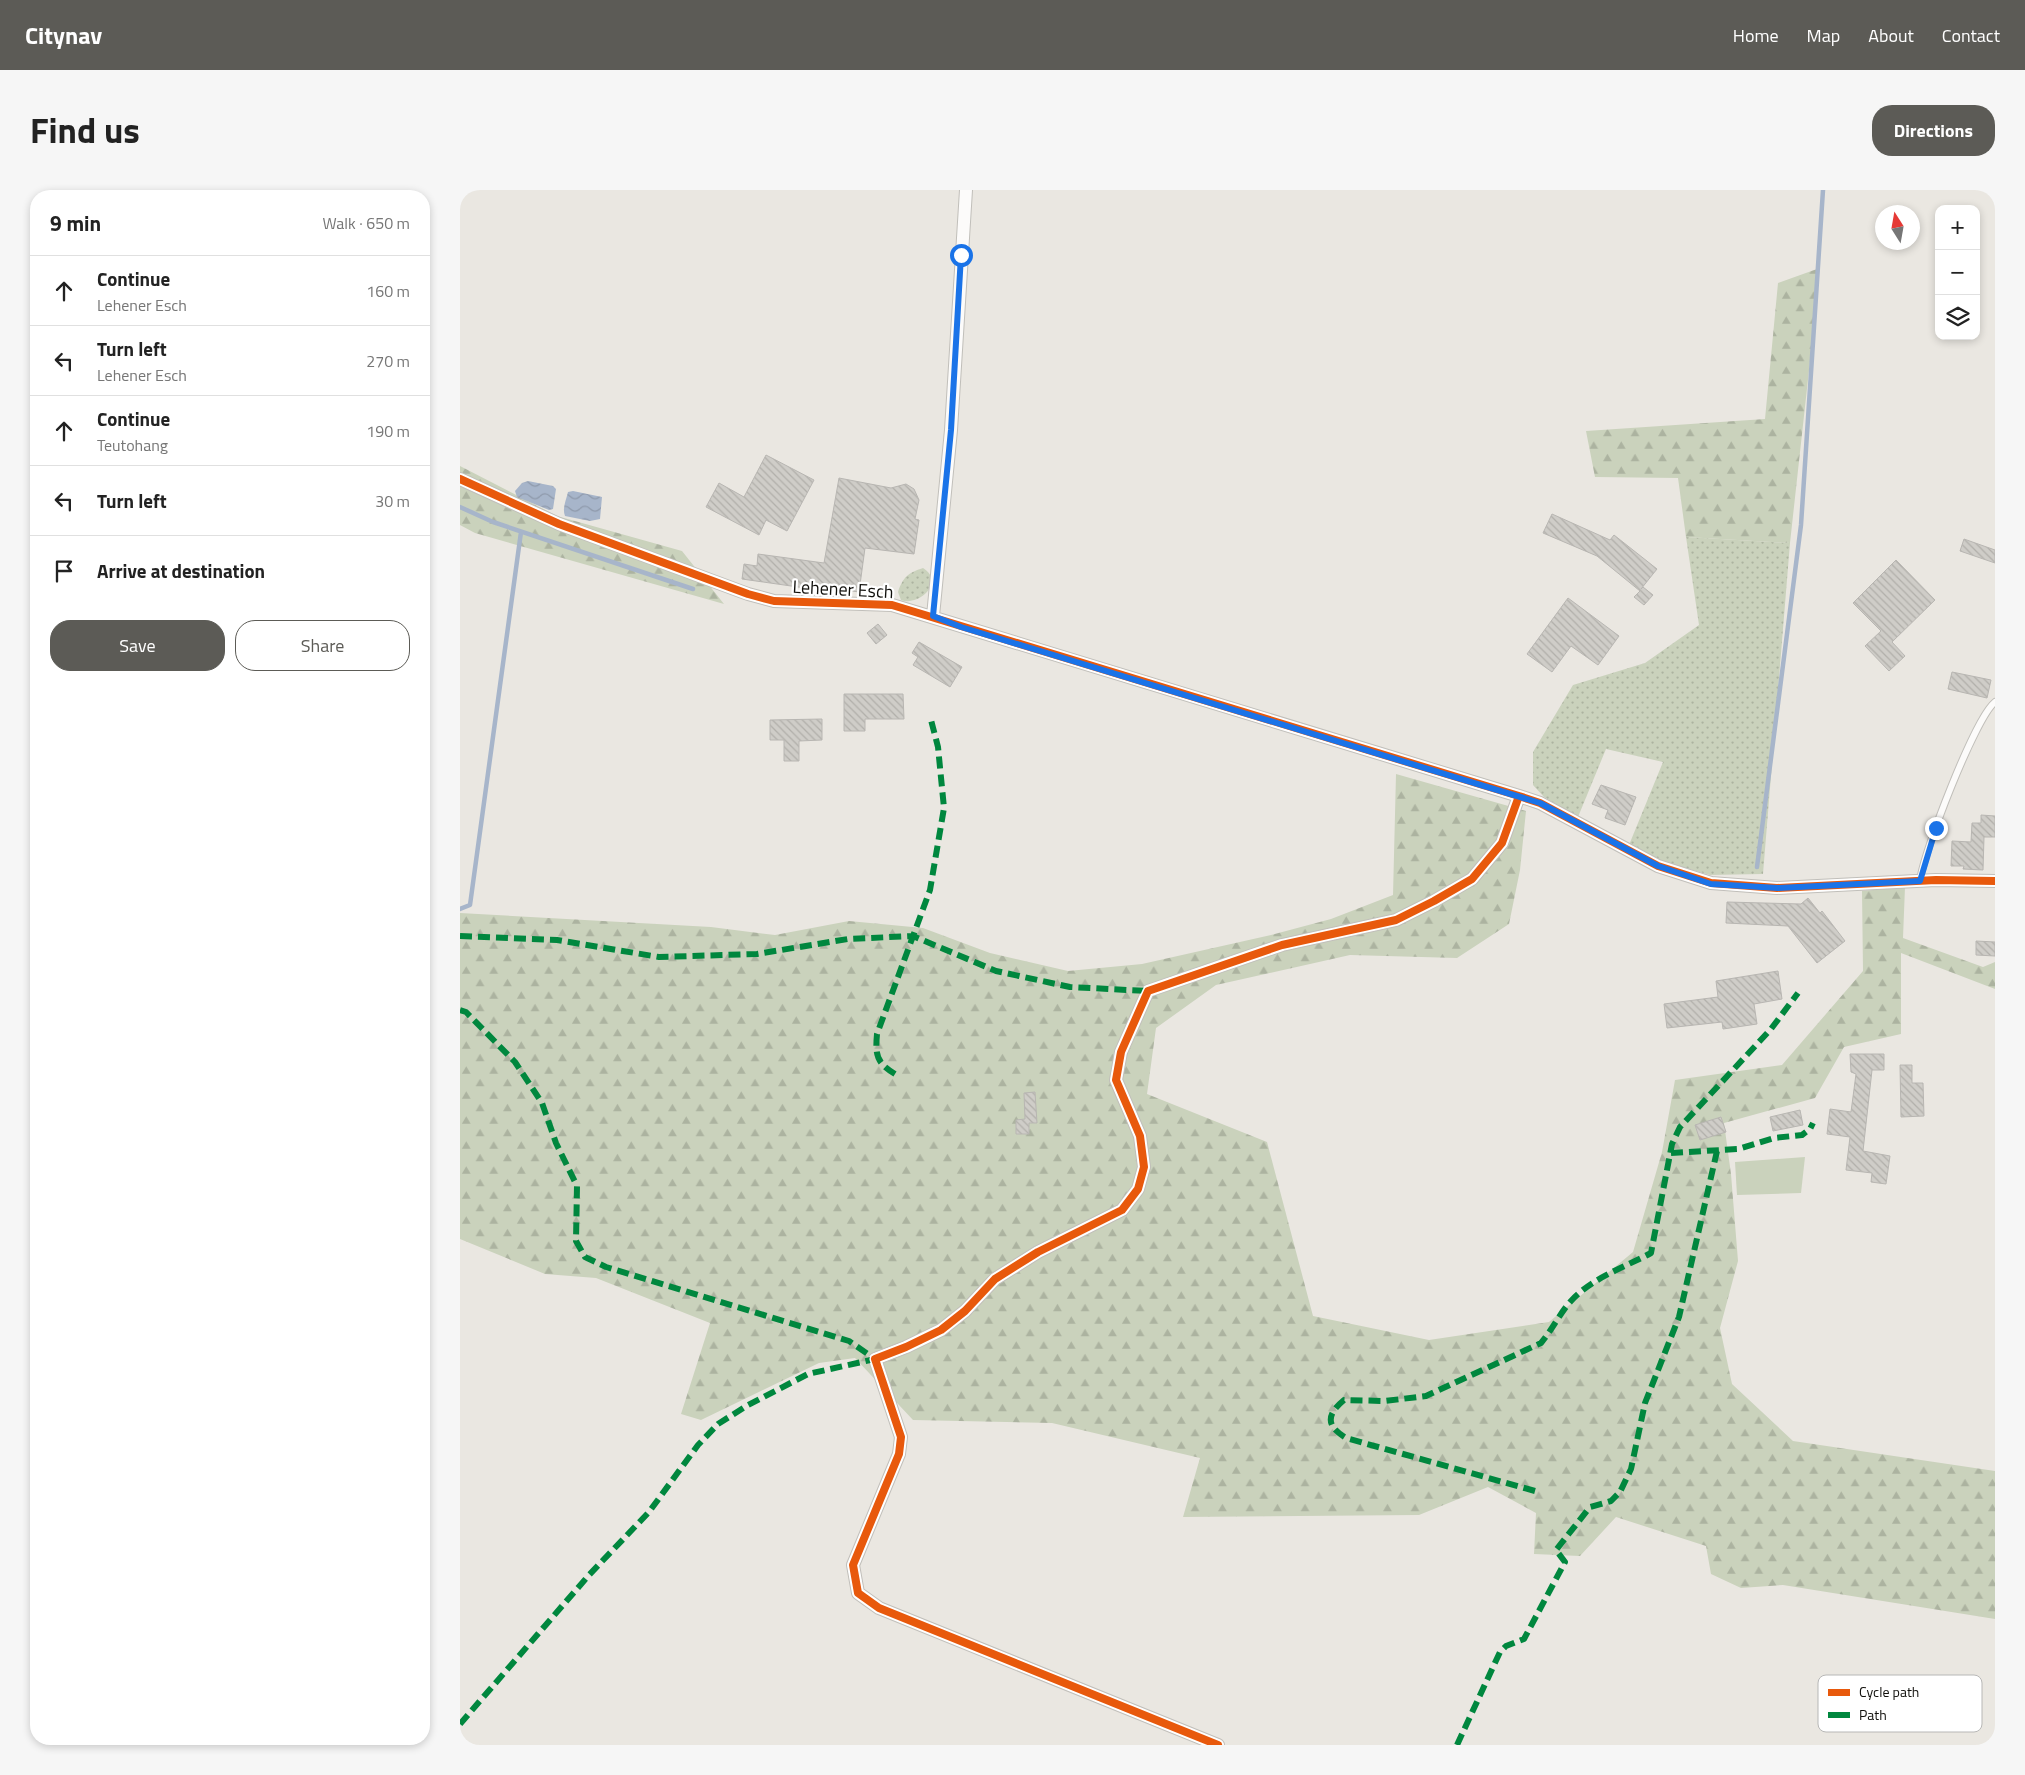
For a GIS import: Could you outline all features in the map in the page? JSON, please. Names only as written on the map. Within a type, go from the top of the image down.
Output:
[{"type":"street","points":[[933,616],[951,430],[966,190]]},
{"type":"street","name":"Lehener Esch","points":[[460,479],[559,524],[748,594],[774,601],[892,605],[1519,796],[1540,803],[1658,866],[1711,884],[1778,888],[1920,881],[1995,881]]},
{"type":"street","points":[[1218,1745],[879,1608],[858,1593],[853,1565],[899,1454],[901,1437],[876,1359],[941,1330],[965,1311],[995,1279],[1038,1252],[1122,1210],[1138,1190],[1144,1167],[1140,1136],[1116,1080],[1122,1052],[1148,991],[1282,945],[1396,920],[1434,901],[1472,879],[1502,843],[1519,796]]},
{"type":"lane","points":[[1920,881],[1936,828],[1960,767],[1986,712],[1995,702]]},
{"type":"green space","points":[[1817,269],[1814,325],[1790,543],[1686,537],[1678,478],[1595,477],[1586,431],[1765,419],[1778,283]]},
{"type":"green space","points":[[460,466],[557,516],[682,551],[724,604],[475,533],[460,525]]},
{"type":"green space","points":[[1686,537],[1790,543],[1763,874],[1710,875],[1661,861],[1629,845],[1663,762],[1606,749],[1578,817],[1544,797],[1533,785],[1533,752],[1573,685],[1645,663],[1699,625]]},
{"type":"green space","points":[[923,568],[932,579],[931,586],[927,592],[916,600],[901,600],[898,592],[904,579],[913,572]]},
{"type":"green space","points":[[1396,774],[1526,811],[1520,870],[1509,924],[1457,958],[1350,955],[1216,985],[1156,1028],[1147,1094],[1267,1142],[1313,1316],[1429,1340],[1549,1322],[1633,1252],[1662,1152],[1675,1080],[1782,1065],[1863,971],[1862,891],[1905,887],[1903,938],[1983,967],[1995,962],[1995,989],[1901,953],[1901,1034],[1844,1047],[1815,1098],[1724,1123],[1731,1174],[1738,1261],[1720,1328],[1732,1384],[1793,1441],[1995,1471],[1995,1619],[1783,1585],[1741,1588],[1711,1574],[1706,1546],[1616,1517],[1580,1556],[1534,1554],[1536,1513],[1488,1487],[1419,1515],[1183,1517],[1200,1458],[1052,1423],[913,1420],[855,1358],[819,1363],[701,1420],[681,1414],[710,1323],[596,1278],[545,1274],[460,1239],[460,913],[711,927],[775,935],[849,921],[923,928],[990,953],[1068,971],[1142,964],[1271,935],[1331,919],[1393,895]]},
{"type":"green space","points":[[1805,1157],[1801,1193],[1737,1195],[1735,1162]]},
{"type":"water","points":[[528,481],[553,486],[556,489],[553,509],[549,510],[517,497],[515,491],[522,483]]},
{"type":"water","points":[[573,491],[602,497],[600,519],[590,521],[565,516],[564,507],[568,492]]},
{"type":"building","points":[[766,455],[814,480],[787,531],[766,520],[759,535],[706,507],[719,483],[744,497]]},
{"type":"building","points":[[839,478],[891,488],[906,484],[914,489],[919,500],[915,519],[919,520],[914,554],[865,548],[859,592],[826,587],[826,591],[742,579],[744,564],[757,566],[758,554],[824,563]]},
{"type":"building","points":[[1552,514],[1610,540],[1614,535],[1657,569],[1641,589],[1643,587],[1653,595],[1644,605],[1634,597],[1640,591],[1597,556],[1543,533]]},
{"type":"building","points":[[1964,539],[1995,550],[1995,563],[1960,551]]},
{"type":"building","points":[[1896,560],[1935,600],[1892,642],[1905,656],[1889,671],[1865,646],[1881,631],[1853,603]]},
{"type":"building","points":[[1568,598],[1619,636],[1598,665],[1571,646],[1552,672],[1527,654]]},
{"type":"building","points":[[878,624],[887,635],[876,644],[867,633]]},
{"type":"building","points":[[919,642],[962,667],[950,687],[913,665],[918,657],[912,653]]},
{"type":"building","points":[[1952,672],[1991,680],[1987,698],[1948,689]]},
{"type":"building","points":[[844,694],[903,694],[904,719],[865,719],[865,731],[844,731]]},
{"type":"building","points":[[822,719],[822,740],[799,741],[799,761],[784,761],[784,740],[770,740],[770,720]]},
{"type":"building","points":[[1601,785],[1636,797],[1625,825],[1605,818],[1608,810],[1592,804]]},
{"type":"building","points":[[1981,815],[1995,816],[1995,837],[1984,837],[1983,870],[1963,869],[1964,866],[1951,866],[1952,841],[1971,842],[1972,823],[1981,823]]},
{"type":"building","points":[[1808,898],[1820,913],[1822,911],[1845,941],[1817,963],[1788,926],[1726,923],[1727,902],[1801,904]]},
{"type":"building","points":[[1976,941],[1995,942],[1995,956],[1976,955]]},
{"type":"building","points":[[1778,971],[1782,999],[1754,1004],[1757,1024],[1723,1029],[1722,1022],[1667,1028],[1664,1004],[1718,997],[1716,981]]},
{"type":"building","points":[[1850,1054],[1884,1054],[1884,1070],[1872,1070],[1863,1151],[1890,1156],[1886,1184],[1871,1182],[1872,1173],[1846,1170],[1850,1137],[1827,1134],[1830,1109],[1851,1112],[1856,1074],[1851,1072]]},
{"type":"building","points":[[1900,1065],[1912,1065],[1912,1083],[1923,1083],[1924,1116],[1901,1117]]},
{"type":"building","points":[[1035,1092],[1037,1123],[1029,1123],[1029,1134],[1016,1134],[1016,1120],[1025,1119],[1024,1093]]},
{"type":"building","points":[[1800,1110],[1803,1125],[1773,1131],[1770,1117]]},
{"type":"building","points":[[1721,1117],[1726,1132],[1700,1140],[1695,1125]]},
{"type":"waterway","points":[[1757,867],[1801,525],[1823,190]]},
{"type":"waterway","points":[[460,507],[493,522],[693,589]]},
{"type":"waterway","points":[[460,909],[470,905],[521,532]]},
{"type":"marked path","points":[[895,1074],[884,1066],[878,1058],[876,1048],[877,1034],[930,890],[944,808],[938,747],[930,716]]},
{"type":"marked path","points":[[460,936],[557,940],[659,957],[757,954],[848,939],[913,936],[996,971],[1070,987],[1148,991]]},
{"type":"marked path","points":[[1535,1491],[1346,1438],[1339,1434],[1332,1425],[1331,1415],[1344,1400],[1385,1401],[1426,1396],[1541,1343],[1567,1306],[1579,1293],[1608,1274],[1651,1253],[1672,1144],[1680,1127],[1771,1029],[1798,993]]},
{"type":"marked path","points":[[460,1010],[466,1012],[515,1062],[542,1103],[556,1143],[577,1186],[576,1241],[585,1257],[606,1267],[849,1341],[875,1359]]},
{"type":"marked path","points":[[1671,1153],[1738,1149],[1774,1138],[1802,1135],[1810,1129],[1813,1123]]},
{"type":"marked path","points":[[1457,1745],[1500,1652],[1506,1646],[1524,1639],[1565,1562],[1556,1550],[1590,1507],[1611,1501],[1620,1492],[1631,1469],[1645,1403],[1679,1317],[1717,1151]]},
{"type":"marked path","points":[[460,1724],[589,1575],[649,1512],[698,1445],[718,1424],[748,1405],[808,1374],[875,1359]]},
{"type":"cycle path","points":[[460,479],[559,524],[748,594],[774,601],[892,605],[1519,796],[1540,803],[1658,866],[1711,883],[1777,888],[1936,880],[1995,881]]},
{"type":"cycle path","points":[[1218,1745],[879,1608],[858,1593],[853,1565],[899,1454],[901,1437],[875,1359],[941,1330],[965,1311],[995,1279],[1038,1252],[1122,1210],[1138,1189],[1144,1167],[1140,1136],[1116,1080],[1121,1052],[1148,991],[1282,945],[1396,920],[1434,901],[1472,879],[1502,843],[1519,796]]},
{"type":"route","points":[[961,255],[951,430],[933,616],[961,627],[1540,803],[1658,866],[1711,884],[1778,888],[1839,883],[1920,881],[1923,863],[1936,828]]}]
